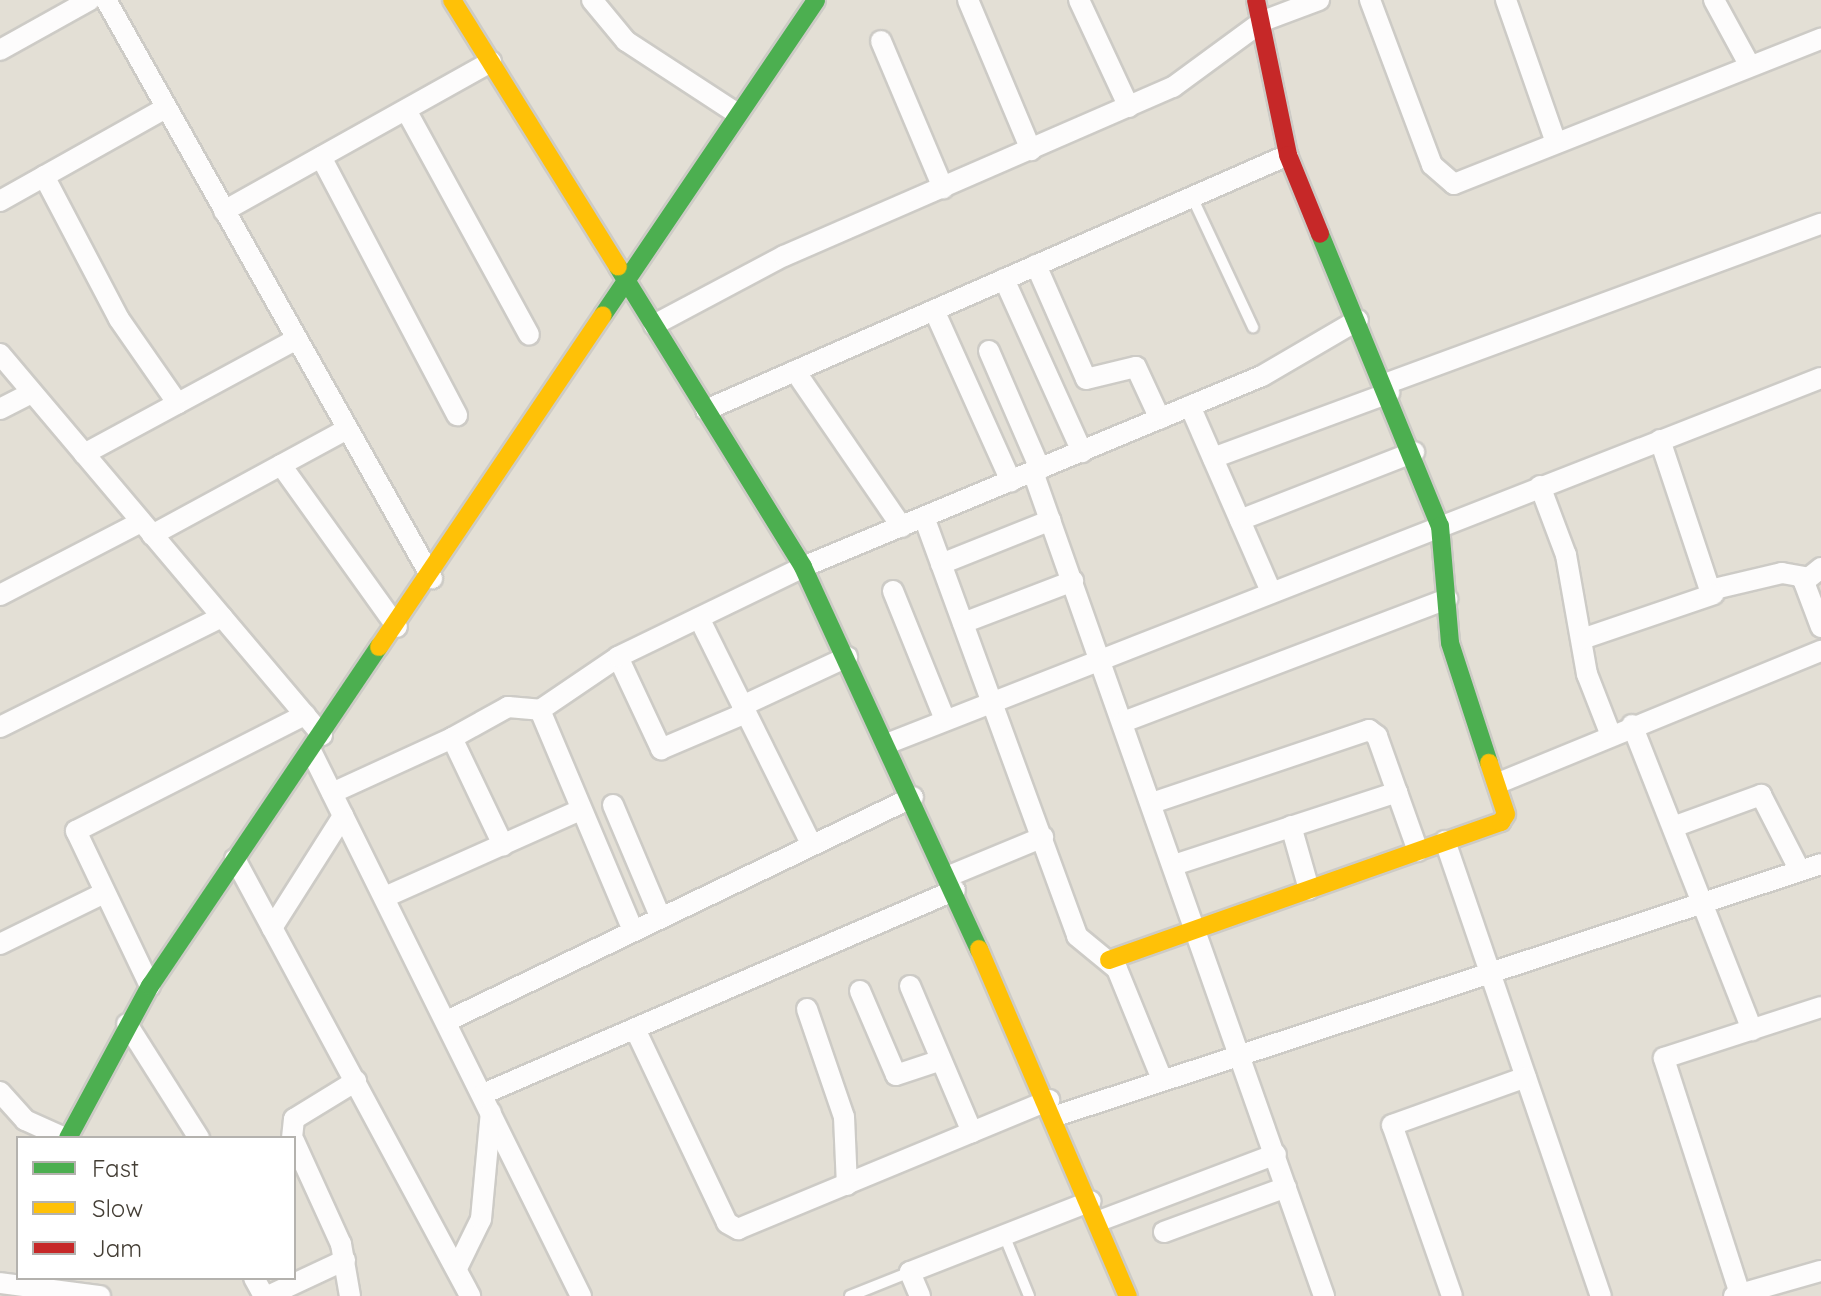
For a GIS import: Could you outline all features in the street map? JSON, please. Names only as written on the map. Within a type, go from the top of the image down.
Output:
[{"type":"street","points":[[0,50],[90,0]]},
{"type":"street","points":[[106,0],[345,430],[432,578]]},
{"type":"street","points":[[452,0],[624,284],[654,325],[803,567],[889,743],[1053,1108],[1128,1296]]},
{"type":"street","points":[[68,1136],[150,986],[432,578],[736,113],[816,0]]},
{"type":"street","points":[[968,0],[1031,150]]},
{"type":"street","points":[[1079,0],[1129,107]]},
{"type":"street","points":[[1109,960],[1504,819],[1501,782],[1456,664],[1440,526],[1414,452],[1288,155],[1263,21],[1256,0]]},
{"type":"street","points":[[654,325],[784,256],[1173,87],[1263,21],[1319,0]]},
{"type":"street","points":[[1370,0],[1444,183],[1556,143],[1821,39]]},
{"type":"street","points":[[1506,0],[1556,143]]},
{"type":"street","points":[[1714,0],[1750,66]]},
{"type":"street","points":[[601,4],[626,41],[736,113]]},
{"type":"street","points":[[881,41],[943,188]]},
{"type":"street","points":[[224,211],[491,62]]},
{"type":"street","points":[[0,201],[166,108]]},
{"type":"street","points":[[406,110],[529,335]]},
{"type":"street","points":[[706,410],[1288,155]]},
{"type":"street","points":[[321,157],[457,415]]},
{"type":"street","points":[[44,176],[119,319],[178,404]]},
{"type":"street","points":[[1213,458],[1387,388],[1821,224]]},
{"type":"street","points":[[1036,265],[1086,379],[1136,367],[1160,419]]},
{"type":"street","points":[[1004,279],[1082,452]]},
{"type":"street","points":[[934,310],[1011,481]]},
{"type":"street","points":[[332,793],[452,738],[508,707],[540,710],[618,657],[803,567],[1289,364],[1358,320]]},
{"type":"street","points":[[84,454],[295,340]]},
{"type":"street","points":[[989,351],[1037,470],[1051,520],[1241,1052],[1324,1296]]},
{"type":"street","points":[[0,354],[29,394],[84,454],[305,715],[332,793],[581,1296]]},
{"type":"street","points":[[795,371],[902,527]]},
{"type":"street","points":[[889,743],[1270,589],[1821,378]]},
{"type":"street","points":[[0,409],[29,394]]},
{"type":"street","points":[[1190,406],[1270,589]]},
{"type":"street","points":[[0,595],[281,465],[345,430]]},
{"type":"street","points":[[1660,440],[1714,594]]},
{"type":"street","points":[[1240,520],[1414,452]]},
{"type":"street","points":[[281,465],[397,627]]},
{"type":"street","points":[[1540,486],[1566,555],[1582,639],[1610,733]]},
{"type":"street","points":[[924,517],[1081,943],[1109,960],[1162,1079]]},
{"type":"street","points":[[941,564],[1051,520]]},
{"type":"street","points":[[1582,639],[1782,573],[1813,572],[1821,627]]},
{"type":"street","points":[[963,623],[1073,581]]},
{"type":"street","points":[[893,591],[945,720]]},
{"type":"street","points":[[1123,722],[1447,599]]},
{"type":"street","points":[[0,727],[222,617]]},
{"type":"street","points":[[699,618],[811,844]]},
{"type":"street","points":[[1501,782],[1610,733],[1821,651]]},
{"type":"street","points":[[618,657],[661,749],[847,657]]},
{"type":"street","points":[[540,710],[578,811],[632,928]]},
{"type":"street","points":[[150,986],[76,839],[80,826],[305,715]]},
{"type":"street","points":[[1632,725],[1752,1030]]},
{"type":"street","points":[[1152,803],[1369,730],[1397,792],[1418,851]]},
{"type":"street","points":[[452,738],[503,845]]},
{"type":"street","points":[[1174,865],[1397,792]]},
{"type":"street","points":[[1673,827],[1761,795],[1800,871]]},
{"type":"street","points":[[447,1021],[632,928],[913,797]]},
{"type":"street","points":[[613,805],[660,916]]},
{"type":"street","points":[[385,897],[578,811]]},
{"type":"street","points":[[272,928],[343,816]]},
{"type":"street","points":[[1291,826],[1309,889]]},
{"type":"street","points":[[487,1103],[1043,837]]},
{"type":"street","points":[[1445,841],[1601,1296]]},
{"type":"street","points":[[235,859],[458,1266],[470,1296]]},
{"type":"street","points":[[636,1031],[732,1227],[847,1185],[972,1132],[1162,1079],[1821,864]]},
{"type":"street","points":[[0,944],[104,893]]},
{"type":"street","points":[[910,986],[972,1132]]},
{"type":"street","points":[[860,991],[896,1075],[941,1060]]},
{"type":"street","points":[[1821,1007],[1664,1058],[1737,1295],[1792,1288],[1821,1271]]},
{"type":"street","points":[[807,1009],[844,1117],[847,1185]]},
{"type":"street","points":[[127,1024],[198,1136]]},
{"type":"street","points":[[1452,1296],[1392,1125],[1526,1077]]},
{"type":"street","points":[[293,1136],[294,1119],[356,1081]]},
{"type":"street","points":[[0,1092],[25,1120],[62,1136]]},
{"type":"street","points":[[458,1266],[481,1219],[487,1103]]},
{"type":"street","points":[[296,1147],[345,1260],[350,1296]]},
{"type":"street","points":[[1099,1221],[1276,1154]]},
{"type":"street","points":[[1164,1232],[1286,1187]]},
{"type":"street","points":[[920,1296],[910,1272],[1091,1201]]},
{"type":"street","points":[[266,1296],[345,1260]]},
{"type":"street","points":[[0,1283],[100,1296]]},
{"type":"lane","points":[[1192,197],[1253,327]]},
{"type":"lane","points":[[1004,1235],[1029,1296]]},
{"type":"lane","points":[[850,1296],[910,1272]]},
{"type":"shaded area","points":[[0,0],[1821,0],[1821,1296],[0,1296]]},
{"type":"traffic: fast","points":[[603,315],[816,0]]},
{"type":"traffic: fast","points":[[1320,234],[1440,526],[1450,643],[1489,763]]},
{"type":"traffic: fast","points":[[618,267],[803,567],[979,949]]},
{"type":"traffic: fast","points":[[69,1136],[150,986],[379,647]]},
{"type":"traffic: slow","points":[[452,0],[618,267]]},
{"type":"traffic: slow","points":[[379,647],[603,315]]},
{"type":"traffic: slow","points":[[1109,960],[1501,822],[1506,814],[1489,763]]},
{"type":"traffic: slow","points":[[979,949],[1128,1296]]},
{"type":"traffic: jam","points":[[1256,0],[1288,155],[1320,234]]}]
